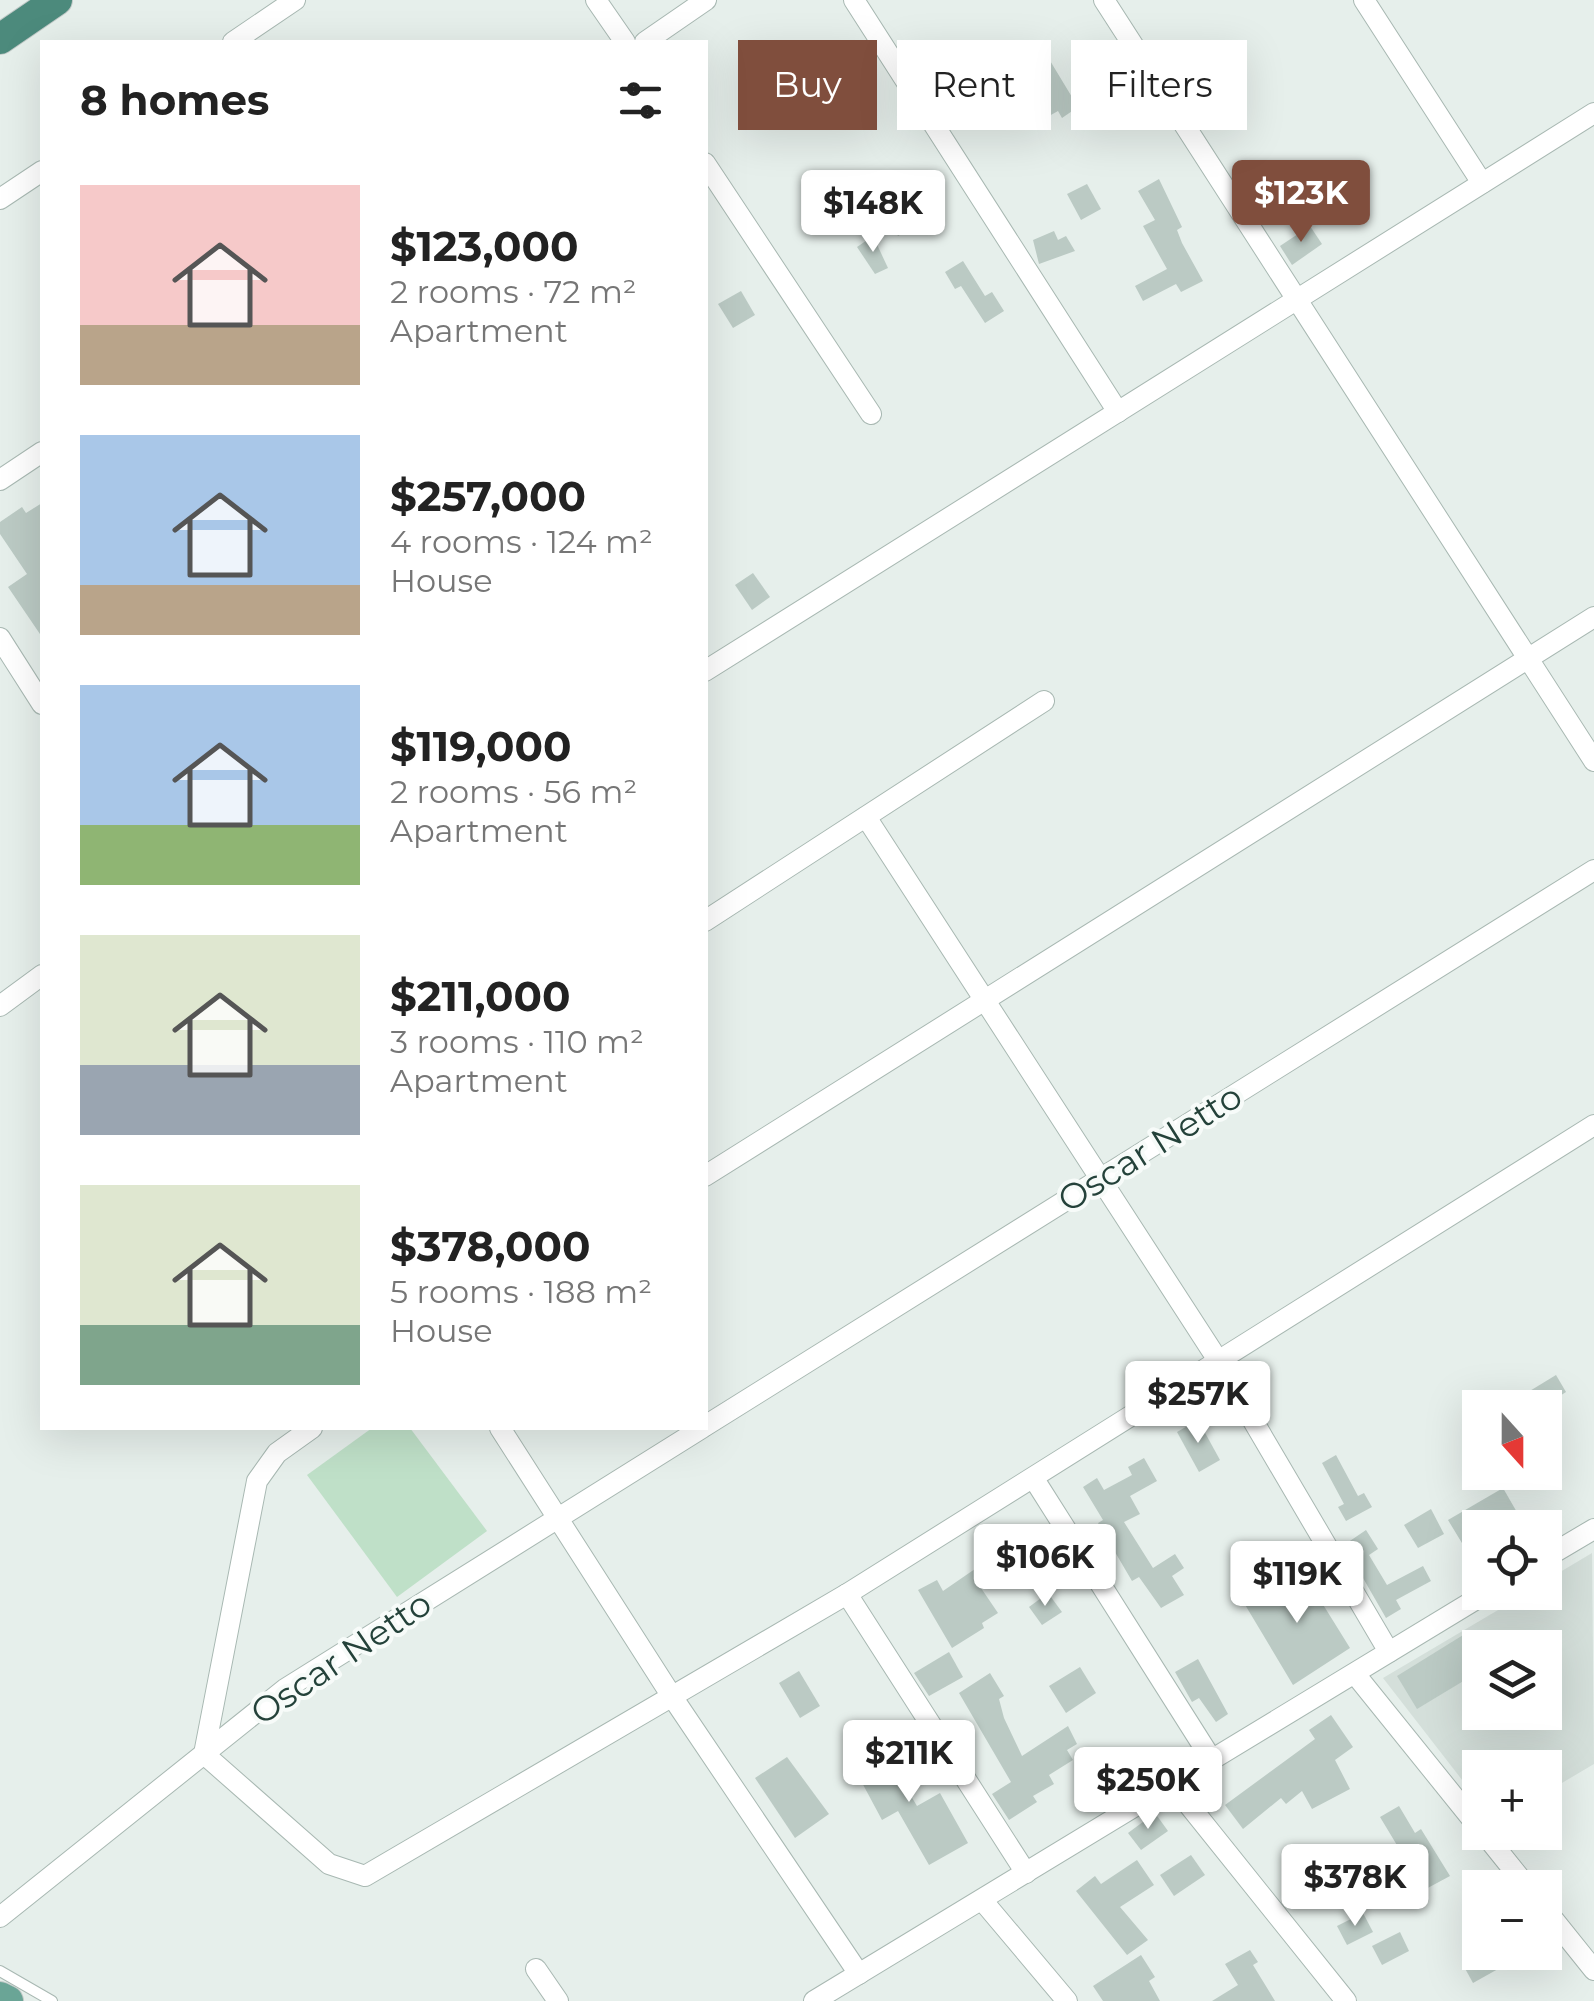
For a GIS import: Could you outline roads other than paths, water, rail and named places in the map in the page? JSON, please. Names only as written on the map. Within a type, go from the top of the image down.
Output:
[{"type":"highway","points":[[0,39],[57,0]]},
{"type":"main road","points":[[0,1996],[8,2001]]},
{"type":"street","points":[[236,40],[295,0]]},
{"type":"street","points":[[596,0],[624,40]]},
{"type":"street","points":[[647,40],[706,0]]},
{"type":"street","points":[[854,0],[1118,412]]},
{"type":"street","points":[[1104,0],[1594,761]]},
{"type":"street","points":[[1364,0],[1482,183]]},
{"type":"street","points":[[708,669],[1594,113]]},
{"type":"street","points":[[708,168],[871,414]]},
{"type":"street","points":[[0,199],[40,172]]},
{"type":"street","points":[[0,480],[40,453]]},
{"type":"street","points":[[708,1174],[1594,617]]},
{"type":"street","points":[[0,638],[40,701]]},
{"type":"street","points":[[708,919],[1044,701]]},
{"type":"street","points":[[866,816],[1218,1364],[1389,1652]]},
{"type":"street","name":"Oscar Netto","points":[[708,1424],[1594,870]]},
{"type":"street","points":[[0,1006],[40,976]]},
{"type":"street","points":[[309,1430],[277,1453],[257,1482],[204,1754],[328,1864],[365,1876],[847,1594],[1594,1125]]},
{"type":"street","points":[[501,1430],[671,1696],[859,1974]]},
{"type":"street","name":"Oscar Netto","points":[[0,1917],[285,1689],[699,1430]]},
{"type":"street","points":[[1034,1479],[1212,1760]]},
{"type":"street","points":[[1562,1548],[1594,1528]]},
{"type":"street","points":[[847,1594],[1026,1873]]},
{"type":"street","points":[[814,2001],[1462,1608]]},
{"type":"street","points":[[1354,1674],[1462,1806]]},
{"type":"street","points":[[1172,1784],[1346,2001]]},
{"type":"street","points":[[1497,1850],[1513,1870]]},
{"type":"street","points":[[982,1900],[1067,2001]]},
{"type":"street","points":[[1562,1930],[1594,1970]]},
{"type":"street","points":[[536,1969],[558,2001]]},
{"type":"lane","points":[[0,1972],[52,2001]]}]
